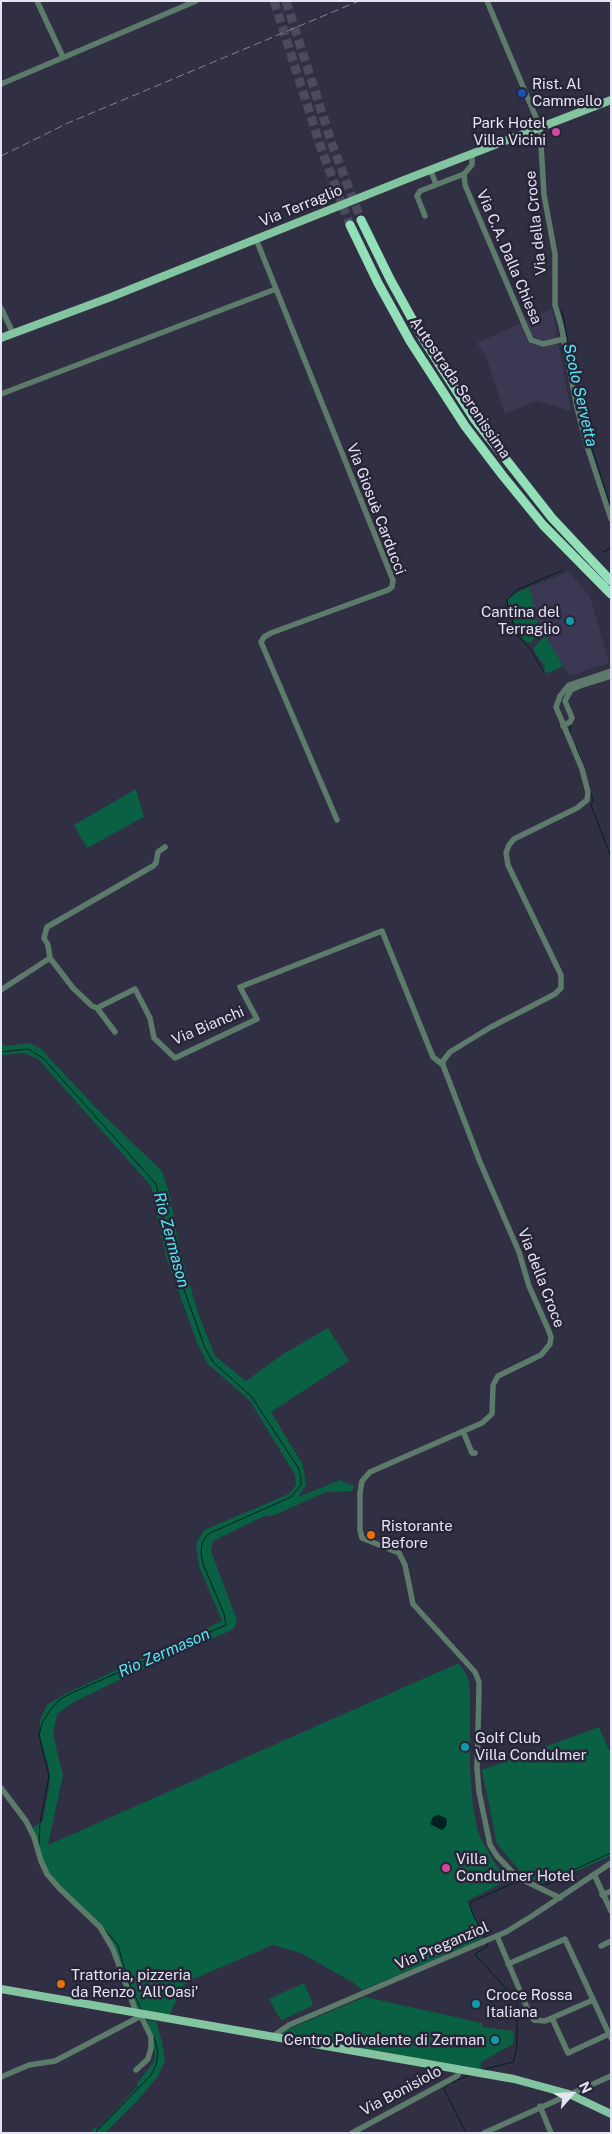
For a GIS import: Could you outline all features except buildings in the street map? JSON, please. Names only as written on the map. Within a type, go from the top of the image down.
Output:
[{"type":"highway","name":"Autostrada Serenissima","points":[[361,220],[390,279],[422,337],[475,420],[552,518],[611,581]]},
{"type":"highway","name":"Autostrada Serenissima","points":[[350,225],[378,283],[410,341],[465,426],[502,476],[543,524],[611,594]]},
{"type":"main road","name":"Via Terraglio","points":[[1,338],[110,297],[430,169],[611,100]]},
{"type":"main road","name":"Via Bonisiolo","points":[[1,1989],[538,2084],[569,2094],[611,2114]]},
{"type":"street","points":[[37,1],[63,57]]},
{"type":"street","points":[[1,84],[196,1]]},
{"type":"street","name":"Via della Croce","points":[[487,1],[540,127],[544,194],[555,254],[555,305],[564,339],[577,408],[611,519]]},
{"type":"street","name":"Via C.A. Dalla Chiesa","points":[[472,153],[472,163],[464,174],[472,203],[531,340],[543,344],[564,339]]},
{"type":"street","points":[[430,169],[436,184]]},
{"type":"street","points":[[425,216],[416,196],[420,191],[464,174]]},
{"type":"street","name":"Via Giosuè Carducci","points":[[256,239],[392,580],[392,587],[388,590],[271,633],[264,637],[261,642],[337,820]]},
{"type":"street","points":[[1,394],[276,289]]},
{"type":"street","points":[[1,308],[13,333]]},
{"type":"street","points":[[443,1065],[450,1052],[491,1027],[555,994],[561,988],[561,975],[508,865],[506,853],[508,845],[514,839],[577,808],[587,800],[588,792],[584,776],[556,707],[560,696],[569,685],[611,671]]},
{"type":"street","points":[[563,726],[570,722],[572,718],[565,701],[572,690],[611,676]]},
{"type":"street","points":[[116,1032],[97,1008],[92,1006],[73,988],[50,958],[48,945],[44,938],[47,927],[153,866],[156,863],[158,852],[165,847]]},
{"type":"street","name":"Via Bianchi","points":[[97,1008],[136,989],[150,1018],[154,1038],[174,1058],[256,1019],[240,987],[382,931],[433,1057],[443,1065]]},
{"type":"street","points":[[1,990],[50,958]]},
{"type":"street","name":"Via della Croce","points":[[443,1065],[480,1162],[519,1252],[529,1286],[551,1337],[550,1344],[541,1355],[498,1376],[492,1386],[492,1414],[482,1423],[381,1466],[365,1476],[360,1493],[360,1530],[362,1538],[370,1543],[399,1553],[405,1565],[413,1604],[475,1672],[479,1682],[477,1768],[484,1824],[493,1850],[517,1878],[560,1898]]},
{"type":"street","points":[[463,1432],[472,1454],[475,1453]]},
{"type":"street","points":[[1,1788],[26,1820],[47,1874],[105,1934],[151,2037],[152,2048],[148,2060],[136,2070]]},
{"type":"street","name":"Via Preganziol","points":[[276,2037],[276,2034],[289,2025],[492,1939],[532,1916],[611,1863]]},
{"type":"street","points":[[591,1876],[611,1911]]},
{"type":"street","points":[[601,1893],[611,1891]]},
{"type":"street","points":[[492,1939],[508,1964],[531,2017],[541,2022],[593,2000]]},
{"type":"street","points":[[508,1964],[565,1939],[610,2036],[568,2053],[552,2018]]},
{"type":"street","points":[[601,1946],[611,1941]]},
{"type":"street","points":[[1,2077],[29,2065],[55,2060],[141,2014]]},
{"type":"street","name":"Via Bonisiolo","points":[[352,2133],[457,2076],[461,2070]]},
{"type":"street","points":[[484,2133],[540,2106],[611,2076]]},
{"type":"street","points":[[540,2106],[551,2133]]},
{"type":"shaded area","points":[[552,309],[571,411],[536,401],[505,414],[486,357],[477,343]]},
{"type":"shaded area","points":[[569,572],[590,596],[609,663],[569,676],[538,626],[530,587]]},
{"type":"shaded area","points":[[438,1815],[446,1818],[447,1821],[446,1827],[442,1830],[430,1824],[433,1817]]},
{"type":"green space","points":[[530,587],[538,626],[542,632],[530,643],[523,640],[516,628],[507,600],[516,593]]},
{"type":"green space","points":[[545,636],[562,664],[561,667],[548,673],[546,673],[545,666],[533,648]]},
{"type":"green space","points":[[136,789],[144,817],[87,848],[74,825]]},
{"type":"green space","name":"Golf Club Villa Condulmer","points":[[29,1043],[40,1048],[98,1110],[162,1171],[170,1196],[180,1251],[198,1313],[215,1356],[246,1381],[283,1354],[328,1328],[349,1361],[271,1412],[303,1465],[306,1485],[298,1497],[340,1480],[354,1486],[352,1491],[326,1492],[275,1515],[264,1516],[213,1541],[211,1551],[237,1620],[234,1629],[115,1682],[74,1702],[57,1714],[53,1734],[63,1775],[48,1845],[459,1663],[468,1677],[470,1690],[470,1768],[473,1807],[478,1833],[494,1862],[508,1880],[467,1901],[484,1939],[362,1990],[354,1983],[301,1953],[273,1945],[191,1980],[183,1986],[169,2016],[138,2011],[106,1932],[58,1885],[45,1867],[32,1828],[43,1821],[50,1781],[49,1768],[40,1737],[40,1720],[47,1705],[63,1695],[222,1621],[199,1566],[196,1546],[198,1540],[204,1530],[289,1494],[296,1485],[295,1475],[250,1401],[208,1364],[198,1345],[166,1257],[151,1186],[38,1059],[24,1053],[1,1055],[1,1044],[7,1046]]},
{"type":"green space","name":"Golf Club Villa Condulmer","points":[[599,1727],[609,1750],[611,1750],[611,1856],[547,1884],[525,1877],[497,1844],[482,1770]]},
{"type":"green space","points":[[304,1983],[313,2004],[312,2006],[282,2020],[269,1999]]},
{"type":"green space","points":[[365,1997],[482,2023],[482,2027],[514,2031],[513,2044],[481,2062],[481,2069],[281,2034],[286,2030]]},
{"type":"green space","points":[[146,2020],[156,2021],[162,2042],[165,2060],[158,2076],[139,2099],[105,2133],[91,2133],[94,2127],[97,2130],[138,2086],[137,2083],[154,2062],[155,2053]]},
{"type":"waterway","name":"Scolo Servetta","points":[[562,310],[579,403]]},
{"type":"waterway","name":"Scolo Servetta","points":[[583,421],[611,508]]},
{"type":"waterway","name":"Scolo Servetta","points":[[603,552],[611,548]]},
{"type":"waterway","name":"Scolo Servetta","points":[[543,671],[531,650],[518,635],[508,610],[507,600],[517,590],[563,570]]},
{"type":"waterway","name":"Scolo Servetta","points":[[570,725],[570,732]]},
{"type":"waterway","name":"Scolo Servetta","points":[[576,747],[582,762]]},
{"type":"waterway","name":"Scolo Servetta","points":[[591,792],[593,801],[591,805],[611,857]]},
{"type":"waterway","name":"Rio Zermason","points":[[1,1052],[28,1049],[43,1058],[156,1184],[174,1262],[205,1348],[213,1362],[251,1396],[299,1469],[301,1479],[301,1485],[291,1497],[208,1534],[202,1543],[203,1564],[224,1614],[226,1625],[74,1692],[60,1699],[50,1710],[42,1723],[39,1735],[49,1776],[40,1823],[39,1845]]},
{"type":"waterway","name":"Scolo Servetta","points":[[539,1885],[548,1884],[562,1875],[611,1853]]},
{"type":"waterway","name":"Scolo Servetta","points":[[523,1878],[531,1881]]},
{"type":"waterway","name":"Scolo Servetta","points":[[485,1937],[473,1915],[470,1906],[471,1902],[518,1881]]},
{"type":"waterway","name":"Rio Zermason","points":[[103,1928],[118,1945],[127,1979]]},
{"type":"waterway","name":"Scolo Servetta","points":[[482,2070],[513,2062],[517,2047],[517,2000],[476,1956],[476,1953],[487,1947],[488,1943]]},
{"type":"waterway","name":"Rio Zermason","points":[[129,1983],[142,2011]]},
{"type":"waterway","name":"Rio Zermason","points":[[145,2017],[148,2025]]},
{"type":"waterway","name":"Rio Zermason","points":[[95,2133],[151,2075],[156,2065],[158,2053],[154,2037]]},
{"type":"waterway","name":"Scolo Servetta","points":[[466,2133],[444,2089],[448,2084],[469,2075]]},
{"type":"tunnel","points":[[274,1],[321,148],[350,225]]},
{"type":"tunnel","points":[[286,1],[332,144],[361,220]]},
{"type":"railway","points":[[1,156],[68,123],[359,1]]},
{"type":"place","name":"Rist. Al Cammello","points":[[522,93]]},
{"type":"place","name":"Park Hotel Villa Vicini","points":[[556,132]]},
{"type":"place","name":"Cantina del Terraglio","points":[[570,621]]},
{"type":"place","name":"Ristorante Before","points":[[371,1535]]},
{"type":"place","name":"Golf Club Villa Condulmer","points":[[465,1747]]},
{"type":"place","name":"Villa Condulmer Hotel","points":[[446,1868]]},
{"type":"place","name":"Trattoria, pizzeria da Renzo 'All'Oasi'","points":[[61,1984]]},
{"type":"place","name":"Croce Rossa Italiana","points":[[476,2004]]},
{"type":"place","name":"Centro Polivalente di Zerman","points":[[495,2040]]}]
